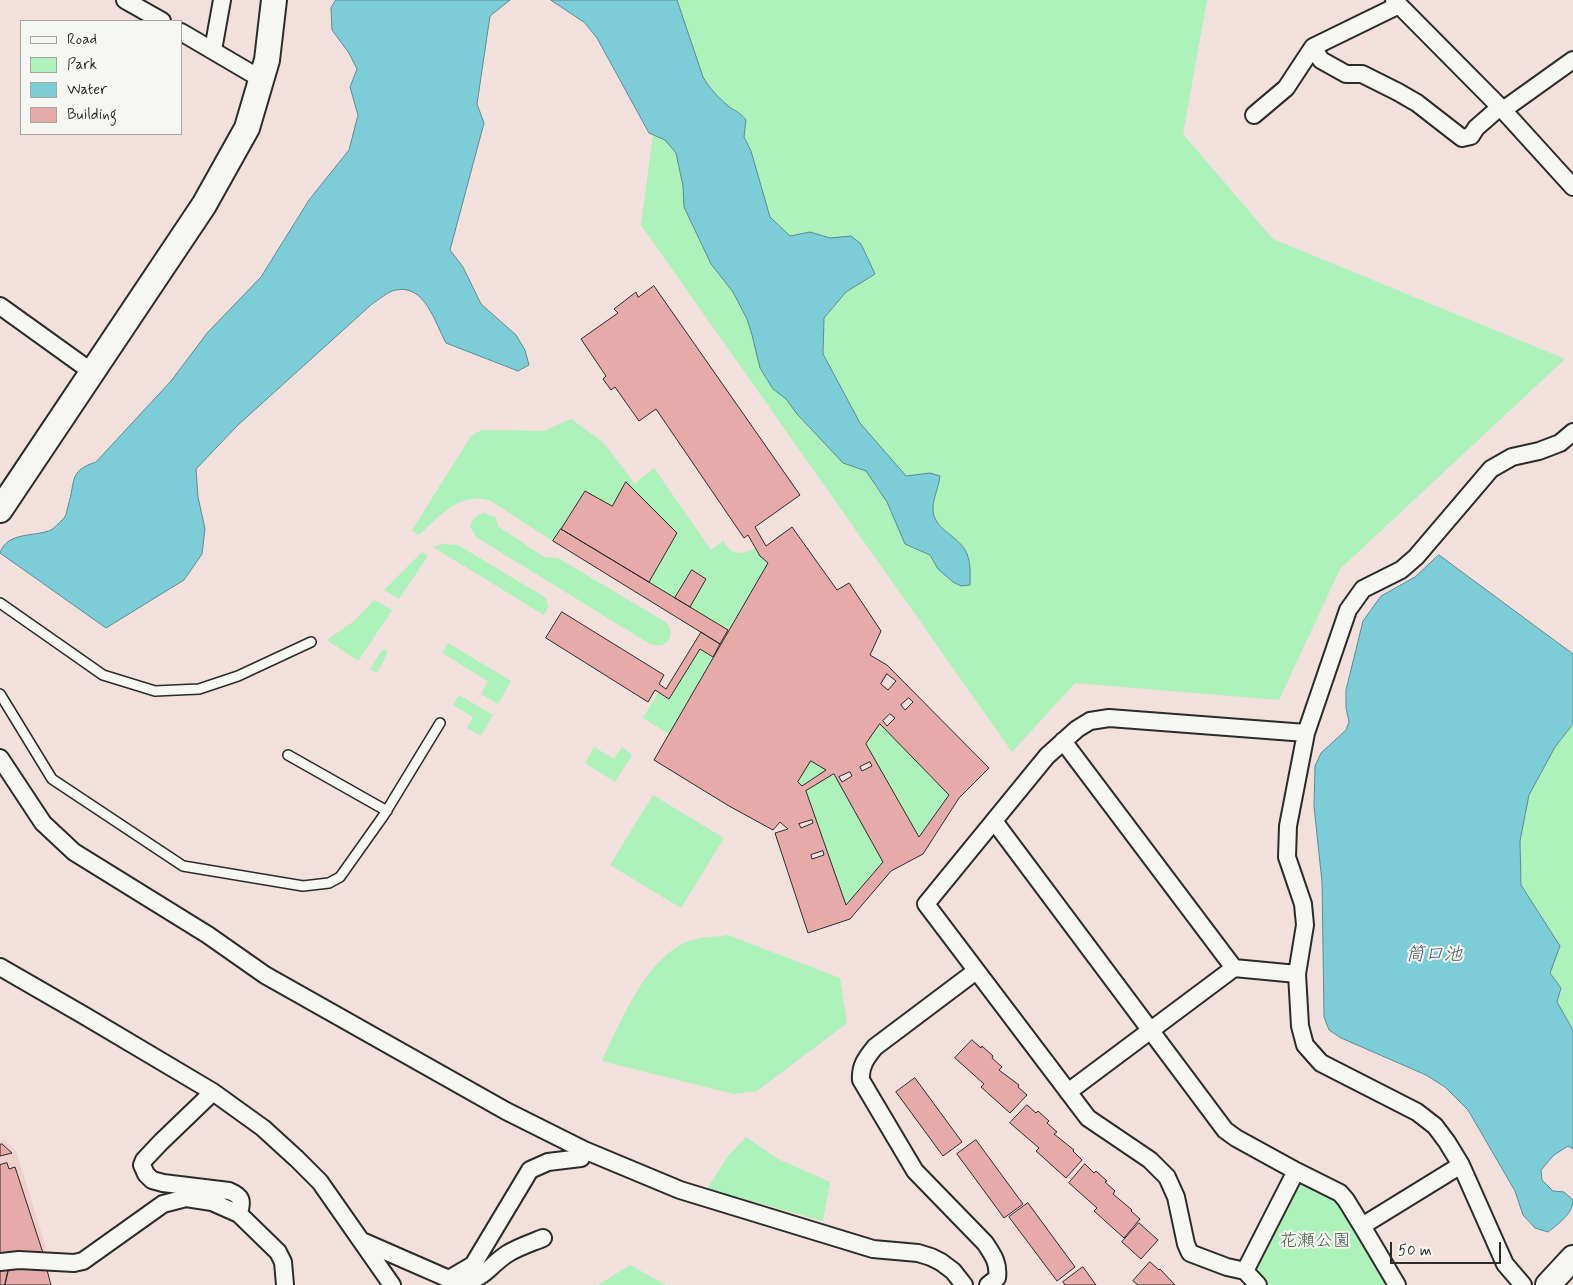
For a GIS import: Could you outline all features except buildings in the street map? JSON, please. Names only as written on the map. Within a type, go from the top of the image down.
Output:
[{"type":"street","points":[[125,0],[160,20]]},
{"type":"street","points":[[213,50],[222,0]]},
{"type":"street","points":[[0,510],[204,205],[248,128],[267,60],[274,0]]},
{"type":"street","points":[[1254,115],[1286,88],[1313,47],[1397,2],[1501,109],[1573,187]]},
{"type":"street","points":[[182,33],[261,79]]},
{"type":"street","points":[[1313,47],[1321,60],[1346,74],[1362,74],[1411,99],[1462,138],[1471,136],[1476,128],[1501,109],[1573,60]]},
{"type":"street","points":[[2,313],[92,372]]},
{"type":"street","points":[[1523,1285],[1505,1264],[1461,1165],[1436,1126],[1417,1112],[1320,1063],[1305,1045],[1300,1026],[1297,974],[1305,925],[1303,904],[1287,857],[1288,826],[1306,733],[1348,610],[1363,589],[1401,570],[1416,557],[1491,469],[1512,457],[1539,451],[1560,443],[1573,432]]},
{"type":"street","points":[[1258,1285],[1245,1271],[1190,1253],[1186,1244],[1176,1197],[1168,1177],[1150,1160],[1088,1118],[926,904],[1047,756],[1076,729],[1090,721],[1109,718],[1306,733]]},
{"type":"street","points":[[1063,742],[1234,968]]},
{"type":"street","points":[[0,758],[43,824],[74,852],[208,935],[265,975],[506,1111],[584,1150],[680,1190],[874,1249],[918,1253],[931,1257],[952,1271],[964,1285]]},
{"type":"street","points":[[994,821],[1225,1130],[1296,1171],[1340,1193],[1397,1285]]},
{"type":"street","points":[[0,967],[213,1092],[263,1128],[320,1182],[392,1285]]},
{"type":"street","points":[[1068,1092],[1234,968],[1297,974]]},
{"type":"street","points":[[976,971],[875,1047],[866,1058],[861,1070],[861,1080],[915,1171],[985,1243],[995,1257],[998,1267],[997,1278],[988,1285]]},
{"type":"street","points":[[213,1092],[161,1142],[144,1160],[142,1165],[146,1174],[152,1180],[235,1193],[239,1196],[241,1202],[239,1214]]},
{"type":"street","points":[[450,1279],[473,1265],[530,1170],[548,1162],[581,1158],[584,1150]]},
{"type":"street","points":[[1362,1226],[1461,1165]]},
{"type":"street","points":[[1245,1271],[1296,1171]]},
{"type":"street","points":[[0,1262],[19,1260],[74,1263],[83,1261],[163,1204],[186,1198],[212,1202],[239,1214],[278,1252],[283,1262],[285,1285]]},
{"type":"street","points":[[361,1241],[450,1279],[463,1282],[481,1277],[500,1259],[511,1252],[543,1238]]},
{"type":"street","points":[[1548,1285],[1573,1258]]},
{"type":"lane","points":[[2,607],[103,674],[155,691],[199,689],[238,676],[312,642]]},
{"type":"lane","points":[[0,694],[52,779],[184,866],[303,886],[329,884],[340,877],[387,811],[440,723]]},
{"type":"lane","points":[[288,755],[387,811]]},
{"type":"shaded area","points":[[4,1140],[16,1151],[48,1254],[0,1255],[0,1142]]},
{"type":"green space","points":[[671,0],[1207,0],[1183,134],[1273,239],[1565,359],[1340,569],[1279,700],[1075,683],[1012,752],[641,225]]},
{"type":"green space","points":[[571,419],[603,442],[635,484],[654,468],[711,550],[723,541],[733,552],[737,553],[756,548],[768,563],[729,630],[690,607],[706,579],[692,570],[675,598],[648,583],[677,533],[612,506],[585,491],[553,541],[489,500],[478,498],[468,499],[450,507],[419,535],[412,530],[471,436],[483,430],[544,431]]},
{"type":"green space","points":[[484,513],[496,518],[498,526],[544,557],[558,558],[667,623],[670,628],[668,641],[661,645],[650,644],[476,537],[470,526],[475,518]]},
{"type":"green space","points":[[443,544],[458,545],[546,598],[548,607],[544,615],[433,547]]},
{"type":"green space","points":[[422,552],[428,556],[399,599],[384,590]]},
{"type":"green space","points":[[374,600],[392,610],[358,661],[327,640],[354,621]]},
{"type":"green space","points":[[448,643],[511,681],[498,704],[481,694],[488,681],[442,653]]},
{"type":"green space","points":[[700,649],[713,657],[669,734],[643,718],[658,693],[669,699]]},
{"type":"green space","points":[[382,650],[388,652],[377,673],[370,669]]},
{"type":"green space","points":[[459,695],[493,715],[481,736],[467,728],[473,717],[453,705]]},
{"type":"green space","points":[[880,724],[949,795],[919,837],[866,744]]},
{"type":"green space","points":[[1573,724],[1573,1030],[1557,1002],[1561,988],[1550,973],[1521,885],[1520,841],[1529,795],[1555,747]]},
{"type":"green space","points":[[594,747],[614,759],[622,747],[632,755],[615,782],[585,763]]},
{"type":"green space","points":[[811,761],[826,770],[802,786],[798,782]]},
{"type":"green space","points":[[834,774],[883,862],[846,905],[806,791]]},
{"type":"green space","points":[[653,795],[724,838],[681,908],[610,865]]},
{"type":"green space","points":[[728,935],[840,978],[847,1023],[757,1091],[734,1094],[602,1061],[636,992],[660,961],[674,949],[689,941]]},
{"type":"green space","points":[[746,1137],[778,1159],[830,1182],[823,1221],[707,1189],[728,1156]]},
{"type":"green space","name":"花瀬公園","points":[[1297,1181],[1302,1181],[1336,1198],[1391,1285],[1265,1285],[1253,1268]]},
{"type":"green space","points":[[630,1265],[666,1285],[598,1285]]},
{"type":"water","points":[[336,0],[510,0],[490,16],[477,104],[484,123],[450,250],[463,267],[481,304],[516,335],[525,350],[529,365],[518,371],[446,343],[433,316],[422,299],[406,290],[396,290],[387,294],[372,304],[238,425],[196,469],[198,497],[205,529],[202,554],[184,580],[106,628],[0,553],[9,541],[22,536],[51,530],[63,519],[67,512],[74,478],[77,473],[87,465],[96,462],[171,381],[208,332],[261,277],[309,200],[349,150],[358,115],[350,87],[357,69],[349,53],[332,30],[331,8]]},
{"type":"water","points":[[551,0],[677,0],[703,77],[720,99],[741,114],[746,120],[744,137],[751,151],[770,217],[790,236],[810,232],[830,238],[851,236],[861,244],[875,274],[846,292],[824,318],[823,354],[860,423],[906,476],[930,473],[940,476],[933,511],[938,524],[959,542],[967,554],[970,565],[970,585],[961,586],[953,582],[938,569],[930,555],[905,544],[887,502],[866,471],[843,463],[797,414],[786,399],[773,389],[760,368],[747,319],[733,292],[711,264],[684,207],[683,186],[676,153],[665,140],[649,133],[597,38],[585,23]]},
{"type":"water","name":"筒口池","points":[[1439,555],[1573,654],[1573,724],[1555,747],[1529,795],[1520,841],[1521,885],[1560,946],[1550,973],[1561,988],[1557,1002],[1573,1030],[1573,1149],[1568,1146],[1554,1155],[1541,1170],[1542,1180],[1553,1191],[1564,1192],[1573,1200],[1568,1214],[1548,1232],[1535,1228],[1523,1215],[1515,1191],[1468,1110],[1445,1087],[1426,1075],[1341,1038],[1329,1030],[1324,1017],[1322,882],[1314,806],[1315,766],[1321,753],[1346,730],[1349,722],[1346,708],[1346,690],[1363,621],[1381,596],[1415,577]]}]
